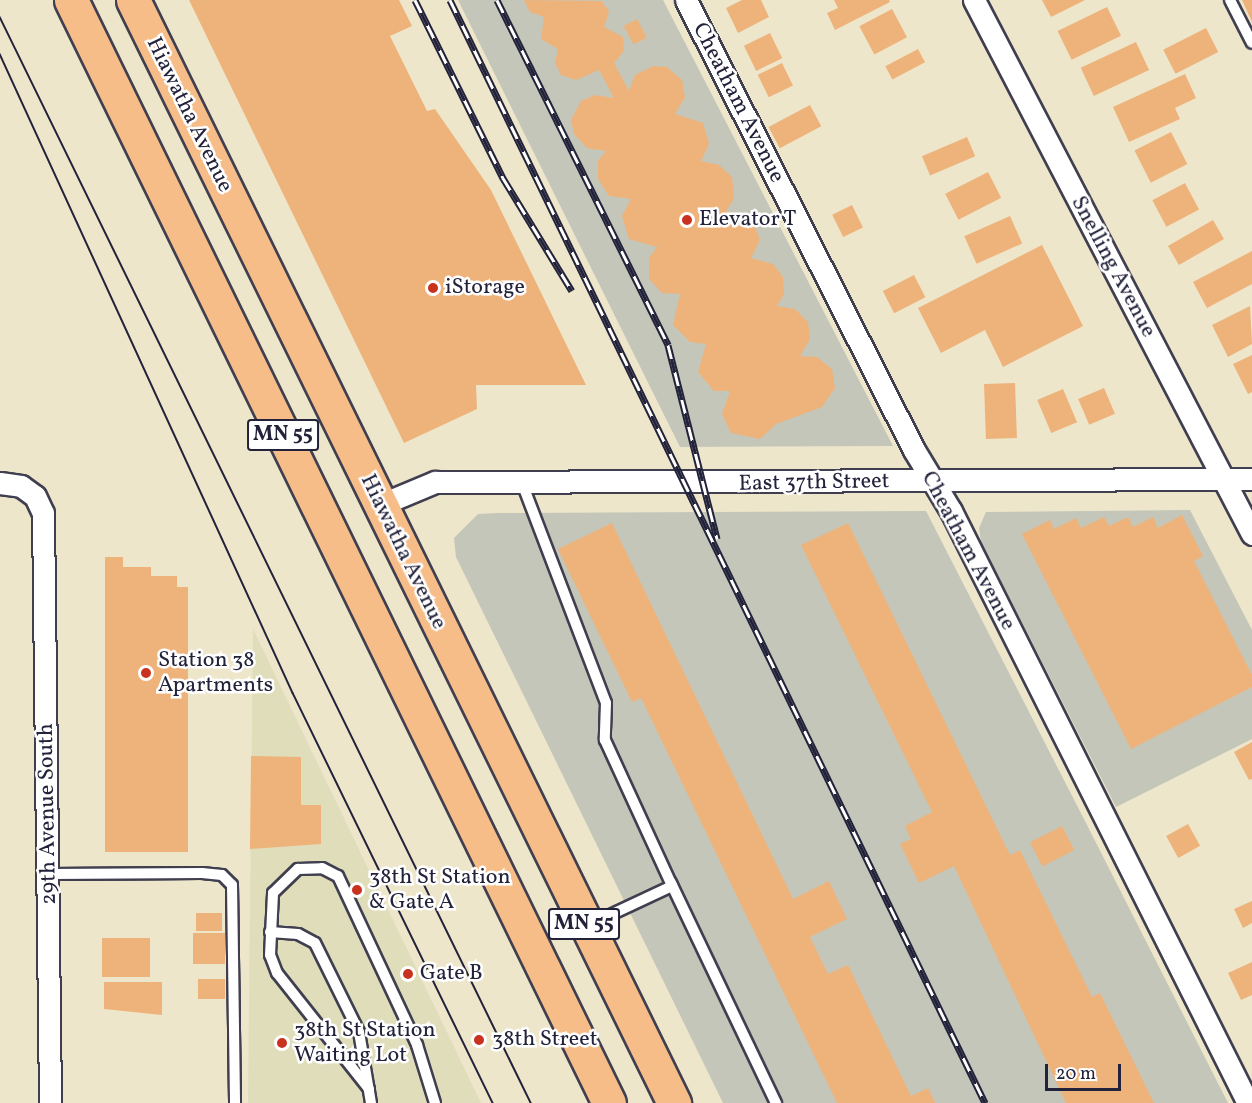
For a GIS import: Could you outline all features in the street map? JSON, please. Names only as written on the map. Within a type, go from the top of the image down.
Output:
[{"type":"highway","name":"MN 55","points":[[71,0],[606,1099]]},
{"type":"highway","name":"Hiawatha Avenue","points":[[133,0],[585,927],[674,1103]]},
{"type":"street","name":"Cheatham Avenue","points":[[686,0],[1248,1103]]},
{"type":"street","name":"Snelling Avenue","points":[[974,0],[1252,534]]},
{"type":"street","name":"East 37th Street","points":[[380,505],[435,482],[933,482],[1252,479]]},
{"type":"street","name":"29th Avenue South","points":[[0,483],[21,486],[35,496],[44,524],[50,874],[50,1103]]},
{"type":"lane","points":[[1230,0],[1252,43]]},
{"type":"lane","points":[[522,483],[606,703],[605,740],[776,1103]]},
{"type":"lane","points":[[369,1089],[277,973],[270,932],[273,893],[281,881],[298,869],[322,868],[338,876],[417,1045],[435,1103]]},
{"type":"lane","points":[[50,874],[202,873],[222,875],[232,885],[235,1103]]},
{"type":"lane","points":[[585,927],[671,883]]},
{"type":"lane","points":[[270,932],[297,934],[315,943],[359,1032],[372,1103]]},
{"type":"shaded area","points":[[458,0],[663,0],[893,446],[680,447]]},
{"type":"shaded area","points":[[1190,510],[1252,630],[1252,739],[1116,807],[981,542],[979,528],[986,512]]},
{"type":"shaded area","points":[[926,511],[1228,1103],[723,1103],[456,557],[454,538],[478,514]]},
{"type":"shaded area","points":[[253,629],[481,1103],[248,1103]]},
{"type":"building","name":"iStorage","points":[[189,0],[399,0],[412,26],[390,36],[427,111],[435,109],[491,190],[586,385],[476,385],[477,409],[404,443]]},
{"type":"building","name":"Elevator T","points":[[524,0],[602,1],[609,12],[604,27],[623,37],[624,51],[614,63],[629,91],[635,75],[653,66],[667,67],[682,80],[685,97],[675,114],[703,123],[709,144],[701,161],[719,165],[732,177],[734,199],[726,211],[752,219],[760,240],[751,258],[773,264],[783,277],[784,294],[777,306],[795,309],[808,322],[810,339],[800,356],[817,357],[832,369],[835,388],[822,407],[776,424],[760,439],[731,433],[722,414],[730,391],[714,391],[698,372],[706,344],[690,342],[673,325],[680,294],[662,293],[649,279],[649,258],[657,247],[629,239],[622,216],[631,199],[609,196],[598,179],[598,161],[606,151],[587,148],[574,134],[571,120],[581,101],[595,95],[614,98],[599,70],[576,80],[561,75],[555,63],[558,49],[541,39],[544,17],[530,12]]},
{"type":"building","points":[[742,0],[761,0],[769,17],[738,33],[726,8]]},
{"type":"building","points":[[834,0],[889,0],[890,2],[835,30],[827,13],[838,8]]},
{"type":"building","points":[[1042,0],[1085,0],[1051,17]]},
{"type":"building","points":[[1242,0],[1252,0],[1252,22]]},
{"type":"building","points":[[1107,7],[1121,36],[1072,60],[1058,31]]},
{"type":"building","points":[[892,9],[907,37],[874,55],[859,26]]},
{"type":"building","points":[[637,19],[647,38],[634,45],[624,26]]},
{"type":"building","points":[[1206,28],[1218,52],[1175,74],[1163,50]]},
{"type":"building","points":[[770,33],[782,58],[756,71],[744,46]]},
{"type":"building","points":[[1136,42],[1149,70],[1094,96],[1081,68]]},
{"type":"building","points":[[918,49],[925,62],[892,80],[885,66]]},
{"type":"building","points":[[782,63],[793,85],[769,97],[758,75]]},
{"type":"building","points":[[1185,74],[1196,98],[1175,108],[1180,119],[1129,142],[1113,107]]},
{"type":"building","points":[[810,105],[821,126],[780,148],[769,127]]},
{"type":"building","points":[[1171,132],[1187,164],[1151,183],[1134,151]]},
{"type":"building","points":[[967,137],[975,156],[930,175],[922,156]]},
{"type":"building","points":[[988,172],[1001,198],[958,220],[945,194]]},
{"type":"building","points":[[1185,183],[1199,209],[1166,227],[1152,200]]},
{"type":"building","points":[[852,205],[863,227],[843,237],[832,215]]},
{"type":"building","points":[[1010,216],[1022,243],[977,264],[964,236]]},
{"type":"building","points":[[1213,220],[1224,239],[1179,265],[1168,246]]},
{"type":"building","points":[[1042,245],[1083,326],[1003,367],[985,330],[941,353],[918,308]]},
{"type":"building","points":[[1252,251],[1252,284],[1207,308],[1193,282]]},
{"type":"building","points":[[914,275],[925,297],[894,313],[883,291]]},
{"type":"building","points":[[1250,306],[1252,344],[1228,357],[1212,325]]},
{"type":"building","points":[[1252,355],[1252,392],[1248,394],[1233,364]]},
{"type":"building","points":[[1015,383],[1017,438],[986,439],[984,384]]},
{"type":"building","points":[[1104,388],[1115,414],[1089,425],[1078,399]]},
{"type":"building","points":[[1063,389],[1077,422],[1051,433],[1037,400]]},
{"type":"building","points":[[1182,515],[1203,556],[1194,561],[1252,675],[1252,687],[1131,749],[1022,534],[1050,520],[1054,529],[1076,518],[1081,528],[1104,517],[1109,526],[1128,517],[1133,527],[1153,517],[1158,528]]},
{"type":"building","points":[[612,523],[793,899],[829,881],[847,919],[810,937],[828,974],[848,965],[911,1096],[928,1088],[935,1103],[837,1103],[641,698],[632,702],[558,549]]},
{"type":"building","points":[[848,523],[1010,855],[1020,850],[1092,997],[1100,993],[1154,1103],[1066,1103],[954,866],[919,883],[900,844],[911,839],[905,826],[932,812],[801,545]]},
{"type":"building","name":"Station 38 Apartments","points":[[105,557],[123,557],[123,567],[151,567],[151,576],[177,576],[177,587],[188,587],[188,852],[105,852]]},
{"type":"building","points":[[1252,742],[1252,779],[1249,780],[1234,752]]},
{"type":"building","points":[[251,756],[301,757],[301,805],[321,805],[321,844],[250,849]]},
{"type":"building","points":[[1188,824],[1200,846],[1178,858],[1166,836]]},
{"type":"building","points":[[1062,826],[1074,850],[1042,866],[1030,842]]},
{"type":"building","points":[[1252,901],[1252,923],[1243,928],[1234,909]]},
{"type":"building","points":[[196,913],[222,913],[222,931],[196,931]]},
{"type":"building","points":[[193,933],[225,933],[225,964],[193,964]]},
{"type":"building","points":[[102,938],[150,938],[150,977],[102,977]]},
{"type":"building","points":[[1252,962],[1252,995],[1241,1000],[1228,973]]},
{"type":"building","points":[[198,979],[225,979],[225,999],[198,999]]},
{"type":"building","points":[[104,982],[162,982],[162,1015],[104,1009]]},
{"type":"tram line","points":[[0,17],[531,1103]]},
{"type":"tram line","points":[[0,54],[293,693],[493,1103]]},
{"type":"railway","points":[[415,0],[503,178],[572,291]]},
{"type":"railway","points":[[450,0],[985,1103]]},
{"type":"railway","points":[[497,0],[668,345],[717,539]]},
{"type":"place","name":"Elevator T","points":[[687,220]]},
{"type":"place","name":"iStorage","points":[[433,288]]},
{"type":"place","name":"Station 38 Apartments","points":[[146,673]]},
{"type":"place","name":"38th St Station & Gate A","points":[[357,890]]},
{"type":"place","name":"Gate B","points":[[408,974]]},
{"type":"place","name":"38th Street","points":[[479,1040]]},
{"type":"place","name":"38th St Station Waiting Lot","points":[[282,1043]]}]
